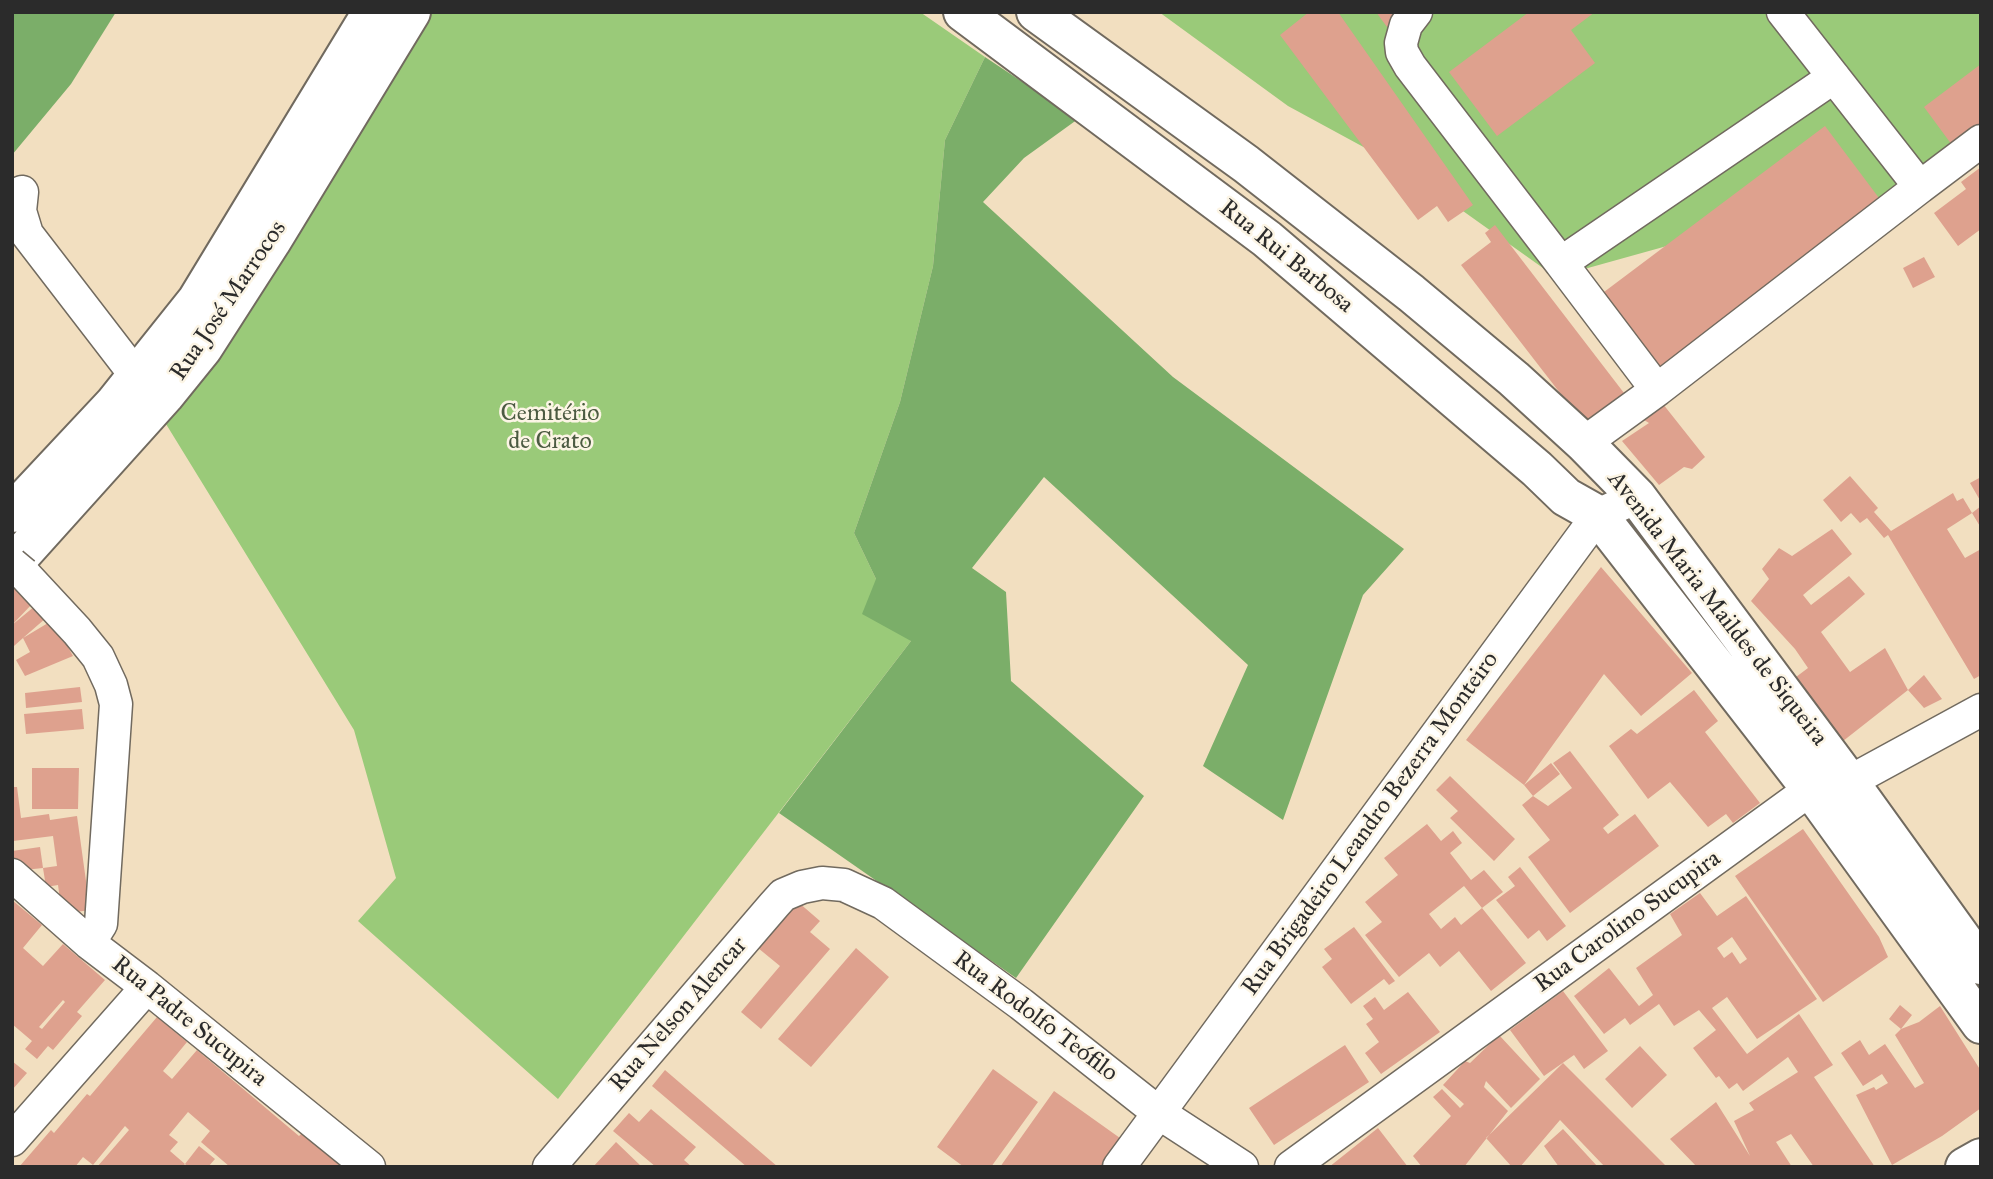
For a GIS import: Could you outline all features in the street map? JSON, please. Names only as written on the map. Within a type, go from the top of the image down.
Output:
[{"type":"main road","name":"Rua José Marrocos","points":[[16,568],[180,376],[210,337],[257,234],[372,12]]},
{"type":"main road","name":"Rua José Marrocos","points":[[12,513],[137,377],[197,300],[257,234],[411,12]]},
{"type":"main road","name":"Rua Rui Barbosa","points":[[963,12],[1268,239],[1537,469],[1566,497],[1598,515]]},
{"type":"main road","name":"Rua Rui Barbosa","points":[[1036,12],[1278,189]]},
{"type":"main road","name":"Avenida Maria Maildes de Siqueira","points":[[1278,189],[1411,293],[1514,379],[1584,443],[1637,497],[1850,783],[1981,965]]},
{"type":"main road","name":"Avenida Maria Maildes de Siqueira","points":[[1598,515],[1811,789],[1981,1024]]},
{"type":"main road","points":[[1965,1167],[1981,1158]]},
{"type":"street","points":[[1416,12],[1406,24],[1401,43],[1406,59],[1657,390]]},
{"type":"street","points":[[1783,12],[1920,187]]},
{"type":"street","points":[[1561,263],[1833,77]]},
{"type":"street","points":[[1584,443],[1981,141]]},
{"type":"street","points":[[22,192],[20,211],[27,234],[137,377]]},
{"type":"street","name":"Rua Brigadeiro Leandro Bezerra Monteiro","points":[[1119,1167],[1598,515],[1637,497]]},
{"type":"street","points":[[16,568],[77,631],[97,657],[111,685],[116,704],[101,924],[89,943]]},
{"type":"street","name":"Rua Carolino Sucupira","points":[[1292,1167],[1811,789],[1836,789],[1850,783],[1981,710]]},
{"type":"street","name":"Rua Padre Sucupira","points":[[12,875],[89,943],[369,1167]]},
{"type":"street","name":"Rua Rodolfo Teófilo","points":[[822,883],[844,885],[883,904],[1021,1004],[1159,1113],[1242,1167]]},
{"type":"street","name":"Rua Nelson Alencar","points":[[549,1167],[783,895],[822,883]]},
{"type":"street","points":[[12,1140],[147,987]]},
{"type":"green space","points":[[12,12],[116,12],[71,84],[12,155]]},
{"type":"green space","name":"Cemitério de Crato","points":[[427,12],[920,12],[985,57],[945,140],[933,266],[900,402],[854,533],[911,641],[558,1099],[358,921],[396,878],[354,730],[166,424],[250,302]]},
{"type":"green space","points":[[1159,12],[1981,12],[1981,152],[1795,269],[1753,222],[1570,273],[1550,273],[1404,169],[1288,106]]},
{"type":"green space","points":[[985,57],[1078,119],[1024,158],[983,202],[1173,377],[1404,549],[1363,595],[1283,820],[1203,766],[1248,665],[1044,477],[972,568],[1006,592],[1011,681],[1144,796],[1016,978],[779,813],[911,641],[862,614],[876,579],[854,533],[900,402],[933,266],[945,140]]},
{"type":"building","points":[[1309,12],[1338,12],[1473,205],[1448,222],[1437,206],[1418,220],[1280,35]]},
{"type":"building","points":[[1376,12],[1406,12],[1387,27]]},
{"type":"building","points":[[1529,12],[1595,12],[1571,30],[1595,63],[1497,136],[1449,72]]},
{"type":"building","points":[[1981,64],[1981,124],[1952,145],[1924,107]]},
{"type":"building","points":[[1825,126],[1882,202],[1650,377],[1592,301]]},
{"type":"building","points":[[1981,167],[1981,229],[1958,246],[1934,213],[1966,189],[1961,182]]},
{"type":"building","points":[[1495,225],[1624,393],[1584,424],[1461,265],[1491,242],[1485,233]]},
{"type":"building","points":[[1924,257],[1935,277],[1913,288],[1903,268]]},
{"type":"building","points":[[1659,399],[1705,457],[1692,469],[1684,467],[1659,485],[1622,441],[1649,423],[1639,417]]},
{"type":"building","points":[[1850,476],[1878,508],[1874,512],[1891,531],[1953,493],[1957,501],[1963,498],[1972,513],[1947,529],[1965,558],[1981,549],[1981,675],[1974,679],[1888,535],[1884,538],[1867,518],[1860,523],[1851,513],[1841,522],[1823,500]]},
{"type":"building","points":[[1981,477],[1981,502],[1970,483]]},
{"type":"building","points":[[1981,506],[1981,528],[1972,513]]},
{"type":"building","points":[[1832,529],[1852,554],[1803,595],[1811,605],[1849,576],[1865,594],[1821,632],[1850,672],[1885,648],[1908,690],[1838,745],[1792,680],[1808,668],[1795,649],[1751,601],[1769,579],[1762,569],[1779,548],[1792,556]]},
{"type":"building","points":[[1601,567],[1692,673],[1641,716],[1604,674],[1524,785],[1466,740]]},
{"type":"building","points":[[16,587],[33,603],[12,625],[12,591]]},
{"type":"building","points":[[35,606],[46,618],[14,646],[12,625]]},
{"type":"building","points":[[53,620],[73,656],[25,676],[16,660],[30,652],[23,638]]},
{"type":"building","points":[[1924,675],[1942,699],[1924,708],[1908,690]]},
{"type":"building","points":[[80,687],[82,702],[26,708],[25,693]]},
{"type":"building","points":[[1694,690],[1718,721],[1705,732],[1760,803],[1733,823],[1726,814],[1708,827],[1670,782],[1648,799],[1609,746],[1631,729],[1637,734]]},
{"type":"building","points":[[82,709],[84,729],[26,734],[24,714]]},
{"type":"building","points":[[1570,751],[1619,815],[1603,828],[1608,834],[1635,814],[1659,846],[1570,913],[1528,857],[1550,840],[1522,805],[1533,796],[1548,806],[1572,788],[1553,763]]},
{"type":"building","points":[[1551,763],[1560,774],[1533,796],[1524,785]]},
{"type":"building","points":[[32,768],[79,768],[78,809],[32,809]]},
{"type":"building","points":[[1450,776],[1515,839],[1494,861],[1450,818],[1458,811],[1436,790]]},
{"type":"building","points":[[12,787],[17,787],[21,818],[49,814],[50,820],[77,816],[90,910],[62,914],[58,885],[46,887],[43,868],[57,866],[53,836],[13,841]]},
{"type":"building","points":[[1427,824],[1441,841],[1453,831],[1462,843],[1450,853],[1471,880],[1484,870],[1503,892],[1482,908],[1526,963],[1491,991],[1459,951],[1440,967],[1429,953],[1399,977],[1365,935],[1382,922],[1365,902],[1398,875],[1384,858]],"holes":[[[1464,886],[1482,908],[1461,925],[1455,917],[1441,929],[1429,914]]]},
{"type":"building","points":[[1803,829],[1879,937],[1888,957],[1823,1002],[1735,876]]},
{"type":"building","points":[[40,847],[43,868],[15,871],[12,851]]},
{"type":"building","points":[[1520,867],[1566,926],[1547,941],[1539,930],[1528,939],[1496,900],[1515,886],[1508,877]]},
{"type":"building","points":[[1700,893],[1717,916],[1746,896],[1817,999],[1757,1039],[1727,997],[1712,1008],[1747,1054],[1799,1014],[1833,1065],[1814,1077],[1875,1167],[1814,1167],[1791,1134],[1776,1142],[1792,1167],[1697,1167],[1670,1139],[1716,1102],[1750,1156],[1734,1121],[1754,1110],[1749,1103],[1798,1072],[1788,1057],[1743,1091],[1737,1083],[1729,1089],[1719,1076],[1716,1078],[1693,1048],[1716,1030],[1699,1010],[1674,1026],[1659,1004],[1630,1025],[1625,1018],[1604,1034],[1574,996],[1609,968],[1639,1006],[1653,995],[1636,968],[1682,935],[1670,914]],"holes":[[[1732,937],[1747,959],[1740,964],[1732,952],[1724,958],[1717,948]]]},
{"type":"building","points":[[12,900],[42,925],[23,948],[43,966],[63,944],[105,980],[77,1012],[82,1016],[53,1050],[48,1046],[37,1059],[25,1049],[32,1041],[12,1024]],"holes":[[[63,1000],[65,1002],[42,1029],[39,1027]]]},
{"type":"building","points":[[798,902],[820,921],[810,932],[830,949],[761,1029],[741,1012],[780,966],[758,948]]},
{"type":"building","points":[[1354,927],[1395,981],[1389,985],[1384,979],[1351,1004],[1322,967],[1332,959],[1324,949]]},
{"type":"building","points":[[856,948],[889,977],[811,1067],[778,1039]]},
{"type":"building","points":[[1563,991],[1608,1051],[1584,1069],[1574,1055],[1544,1076],[1510,1030]]},
{"type":"building","points":[[1408,992],[1440,1032],[1381,1074],[1365,1053],[1379,1042],[1366,1024],[1373,1019],[1363,1006],[1375,997],[1384,1010]]},
{"type":"building","points":[[1900,1005],[1912,1015],[1901,1029],[1889,1019]]},
{"type":"building","points":[[1940,1006],[1981,1071],[1981,1108],[1942,1136],[1892,1165],[1856,1095],[1874,1087],[1876,1090],[1888,1083],[1882,1074],[1863,1086],[1841,1053],[1860,1040],[1869,1055],[1885,1044],[1915,1088],[1924,1083],[1895,1035]]},
{"type":"building","points":[[157,1017],[187,1042],[163,1071],[172,1079],[197,1050],[299,1136],[302,1133],[342,1167],[230,1167],[201,1142],[210,1131],[188,1112],[169,1135],[178,1142],[170,1151],[185,1164],[182,1167],[97,1167],[129,1130],[125,1126],[93,1165],[83,1157],[75,1167],[19,1167],[51,1130],[54,1133],[87,1094],[90,1096]]},
{"type":"building","points":[[1499,1035],[1540,1079],[1511,1108],[1486,1081],[1484,1087],[1508,1111],[1464,1167],[1422,1167],[1413,1156],[1451,1116],[1433,1097],[1442,1089],[1460,1108],[1464,1104],[1443,1085],[1465,1061],[1470,1063]]},
{"type":"building","points":[[1345,1045],[1369,1082],[1274,1145],[1249,1108]]},
{"type":"building","points":[[1640,1046],[1667,1075],[1632,1108],[1605,1079]]},
{"type":"building","points":[[12,1061],[27,1073],[12,1090]]},
{"type":"building","points":[[1563,1063],[1667,1167],[1605,1167],[1560,1120],[1520,1167],[1512,1167],[1486,1138]]},
{"type":"building","points":[[993,1069],[1038,1102],[991,1167],[964,1167],[937,1147]]},
{"type":"building","points":[[665,1070],[778,1167],[747,1167],[652,1086]]},
{"type":"building","points":[[1054,1091],[1127,1143],[1110,1167],[1000,1167]]},
{"type":"building","points":[[651,1109],[696,1147],[684,1160],[692,1167],[656,1167],[613,1131],[629,1113],[639,1122]]},
{"type":"building","points":[[1378,1128],[1408,1167],[1329,1167]]},
{"type":"building","points":[[1563,1129],[1598,1167],[1559,1167],[1544,1146]]},
{"type":"building","points":[[616,1142],[642,1167],[593,1167]]},
{"type":"building","points":[[199,1146],[215,1159],[208,1167],[188,1167],[185,1164]]}]
